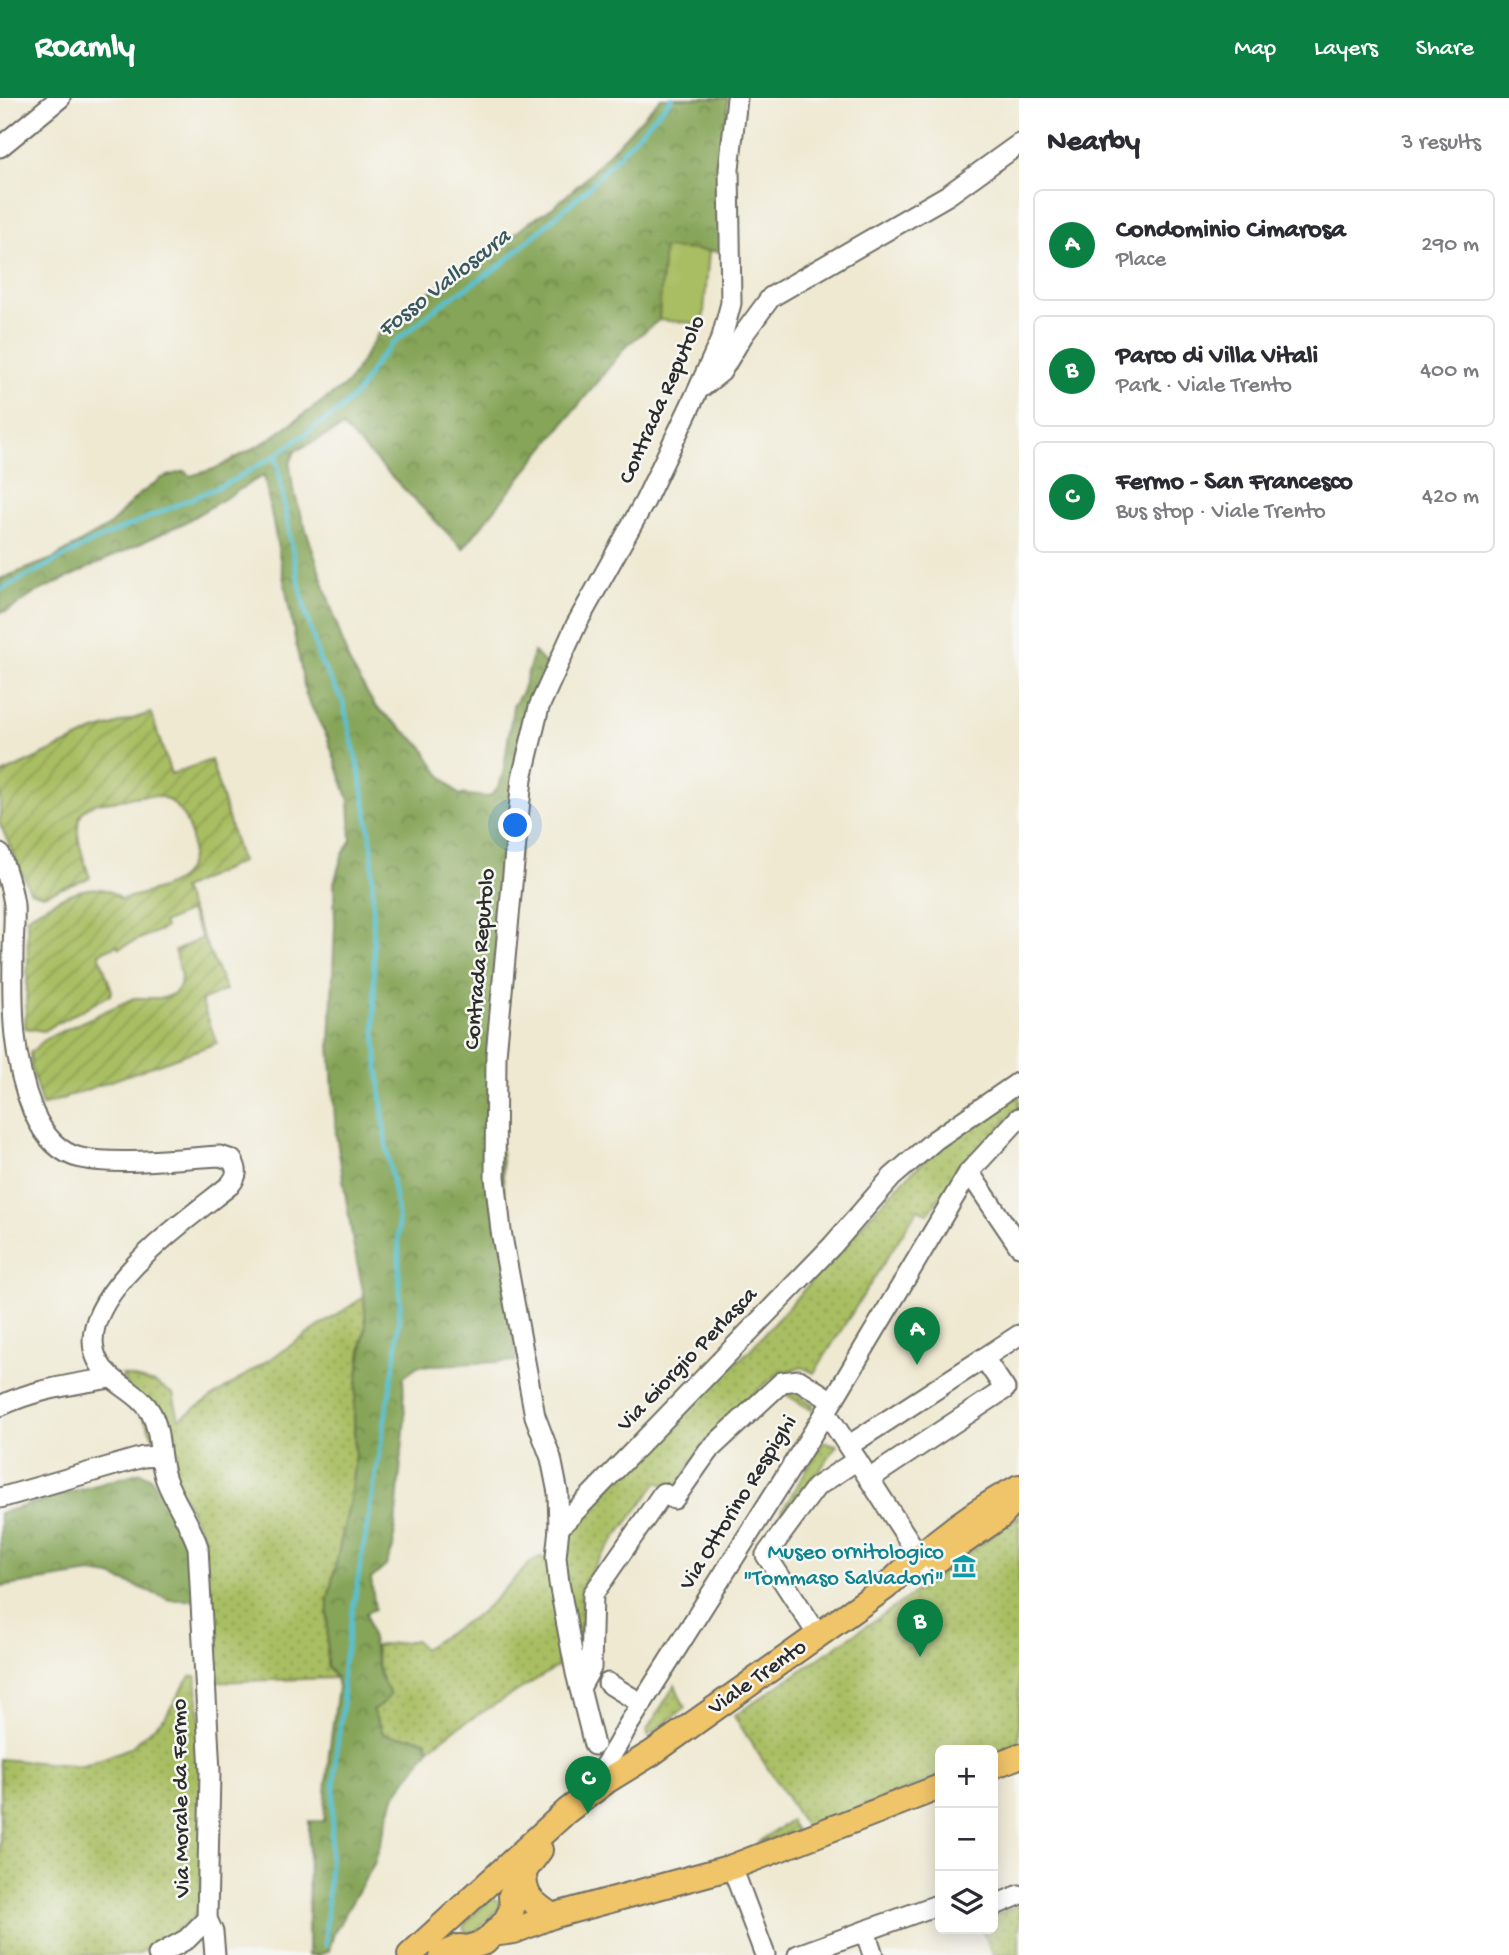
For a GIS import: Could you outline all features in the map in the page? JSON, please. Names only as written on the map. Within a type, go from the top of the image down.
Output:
[{"type":"main road","name":"Viale Trento","points":[[923,1561],[990,1502],[1019,1487]]},
{"type":"main road","name":"Viale Trento","points":[[471,1948],[510,1916],[512,1899],[524,1871],[538,1851],[622,1761],[818,1635],[923,1561],[1001,1516],[1019,1496]]},
{"type":"main road","points":[[998,1764],[1019,1756]]},
{"type":"main road","name":"Viale Trento","points":[[410,1955],[530,1844],[608,1780],[622,1761]]},
{"type":"main road","points":[[450,1916],[450,1934],[471,1948],[552,1916],[732,1867],[935,1789]]},
{"type":"main road","points":[[524,1871],[524,1887],[529,1898],[552,1916]]},
{"type":"main road","points":[[483,1887],[497,1886],[529,1910],[552,1916]]},
{"type":"street","points":[[0,147],[60,98]]},
{"type":"street","name":"Contrada Reputolo","points":[[559,1528],[558,1493],[551,1458],[535,1416],[501,1231],[495,1177],[496,1055],[522,778],[539,707],[576,625],[645,501],[722,337],[731,303],[729,169],[737,98]]},
{"type":"street","points":[[698,390],[721,372],[743,335],[771,297],[948,195],[1019,144]]},
{"type":"street","points":[[0,854],[9,878],[14,905],[12,996],[15,1049],[25,1092],[41,1129],[53,1143],[79,1158],[111,1160],[220,1156],[232,1160],[237,1168],[237,1177],[230,1185],[159,1244],[121,1281],[103,1306],[94,1328],[93,1346],[98,1361],[110,1378],[143,1403],[150,1413],[156,1427],[160,1456],[143,1457],[0,1498]]},
{"type":"street","name":"Via Giorgio Perlasca","points":[[559,1528],[823,1255],[892,1177],[935,1140],[1019,1082]]},
{"type":"street","name":"Via Ottorino Respighi","points":[[530,1844],[564,1806],[600,1774],[622,1761],[642,1704],[829,1407],[969,1172],[1019,1118]]},
{"type":"street","points":[[969,1172],[1019,1246]]},
{"type":"street","points":[[818,1635],[766,1555],[816,1487],[852,1453],[1019,1335]]},
{"type":"street","points":[[869,1479],[1005,1389],[984,1358]]},
{"type":"street","points":[[0,1406],[41,1391],[110,1378]]},
{"type":"street","points":[[580,1688],[591,1668],[593,1594],[663,1493],[674,1499],[708,1451],[782,1382],[799,1380],[829,1407],[852,1453],[923,1561]]},
{"type":"street","name":"Via Morale da Fermo","points":[[160,1456],[166,1479],[192,1529],[198,1547],[209,1772],[207,1919],[213,1932],[215,1955]]},
{"type":"street","points":[[559,1528],[556,1557],[559,1583],[594,1745],[588,1786]]},
{"type":"street","points":[[608,1684],[642,1704]]},
{"type":"street","points":[[594,1745],[602,1753],[622,1761]]},
{"type":"street","points":[[732,1867],[765,1955]]},
{"type":"street","points":[[998,1904],[1019,1895]]},
{"type":"street","points":[[798,1955],[935,1906]]},
{"type":"street","name":"Via Morale da Fermo","points":[[158,1955],[187,1939],[207,1919]]},
{"type":"street","points":[[864,1931],[873,1955]]},
{"type":"green space","points":[[661,98],[728,98],[725,252],[664,248],[659,320],[626,346],[463,549],[343,427],[295,451],[290,464],[293,489],[349,662],[375,706],[422,746],[439,773],[458,794],[489,797],[497,789],[503,775],[513,706],[522,692],[534,652],[548,666],[492,1022],[516,1361],[417,1366],[403,1378],[405,1419],[393,1548],[386,1566],[371,1579],[375,1609],[366,1613],[380,1675],[390,1695],[372,1710],[384,1734],[421,1739],[426,1741],[429,1749],[394,1797],[375,1862],[334,1933],[329,1951],[308,1955],[309,1821],[324,1821],[338,1687],[336,1678],[327,1665],[328,1599],[349,1505],[355,1457],[354,1412],[366,1325],[364,1296],[336,1134],[330,1045],[334,883],[342,856],[351,840],[349,801],[327,737],[306,696],[264,475],[182,524],[37,592],[8,611],[0,612],[0,579],[52,559],[109,526],[137,496],[162,478],[184,471],[190,476],[217,468],[265,442],[348,383],[378,334],[427,293],[464,274],[531,221],[552,208],[583,181]]},
{"type":"green space","points":[[664,248],[709,251],[703,324],[659,320]]},
{"type":"green space","points":[[151,713],[171,774],[211,760],[241,862],[182,889],[226,990],[201,1001],[217,1043],[42,1106],[31,1068],[30,1053],[47,1038],[134,998],[164,998],[175,993],[180,986],[181,976],[175,951],[202,938],[190,911],[163,923],[165,928],[119,948],[117,945],[99,953],[112,991],[110,995],[43,1031],[25,1028],[27,917],[48,904],[87,889],[110,892],[120,899],[169,885],[187,869],[192,846],[186,821],[171,802],[161,797],[143,796],[96,803],[84,811],[79,818],[78,828],[90,878],[43,895],[30,891],[0,824],[0,775],[92,732]]},
{"type":"green space","points":[[1019,1091],[1019,1107],[955,1176],[928,1214],[918,1209],[814,1373],[802,1367],[779,1373],[743,1402],[704,1443],[674,1490],[658,1482],[597,1562],[581,1588],[583,1667],[565,1565],[567,1542],[578,1520],[698,1398],[749,1351],[914,1170]]},
{"type":"green space","points":[[364,1297],[366,1325],[354,1412],[355,1457],[349,1505],[328,1599],[327,1665],[336,1678],[212,1682],[202,1534],[122,1375],[155,1383],[173,1394],[179,1419]]},
{"type":"green space","points":[[789,1389],[813,1404],[813,1411],[782,1392]]},
{"type":"green space","points":[[823,1442],[837,1445],[764,1550],[760,1548]]},
{"type":"green space","points":[[141,1472],[151,1478],[189,1531],[198,1600],[170,1600],[111,1576],[91,1573],[0,1587],[0,1513]]},
{"type":"green space","points":[[1019,1516],[1019,1746],[998,1754],[998,1745],[935,1745],[935,1778],[807,1829],[734,1716],[903,1601]]},
{"type":"green space","points":[[540,1557],[548,1559],[567,1654],[563,1663],[455,1729],[429,1749],[426,1741],[421,1739],[383,1734],[372,1710],[380,1706],[389,1694],[380,1675],[375,1646],[416,1640],[423,1649],[483,1611],[532,1561]]},
{"type":"green space","points":[[190,1676],[196,1676],[205,1775],[200,1906],[195,1916],[136,1955],[0,1955],[0,1759],[83,1766],[130,1748],[165,1717]]},
{"type":"green space","points":[[675,1685],[685,1708],[648,1736],[647,1730]]},
{"type":"green space","points":[[790,1821],[797,1832],[757,1843]]},
{"type":"green space","points":[[493,1898],[500,1902],[499,1909],[474,1933],[465,1932],[465,1922]]},
{"type":"green space","points":[[1019,1905],[1019,1955],[994,1955],[984,1934],[998,1934],[998,1914]]},
{"type":"waterway","name":"Fosso Valloscura","points":[[0,590],[94,541],[232,481],[276,455],[340,410],[358,392],[377,361],[391,345],[440,305],[501,265],[588,188],[672,98]]},
{"type":"waterway","points":[[276,455],[306,613],[319,659],[343,702],[361,779],[372,845],[375,1034],[385,1137],[398,1215],[400,1304],[396,1354],[342,1674],[343,1704],[336,1754],[325,1946]]},
{"type":"place","name":"Condominio Cimarosa","points":[[917,1365]]},
{"type":"place","name":"Museo ornitologico \"Tommaso Salvadori\"","points":[[964,1566]]},
{"type":"place","name":"Parco di Villa Vitali","points":[[920,1657]]},
{"type":"place","name":"Fermo - San Francesco","points":[[588,1814]]}]
